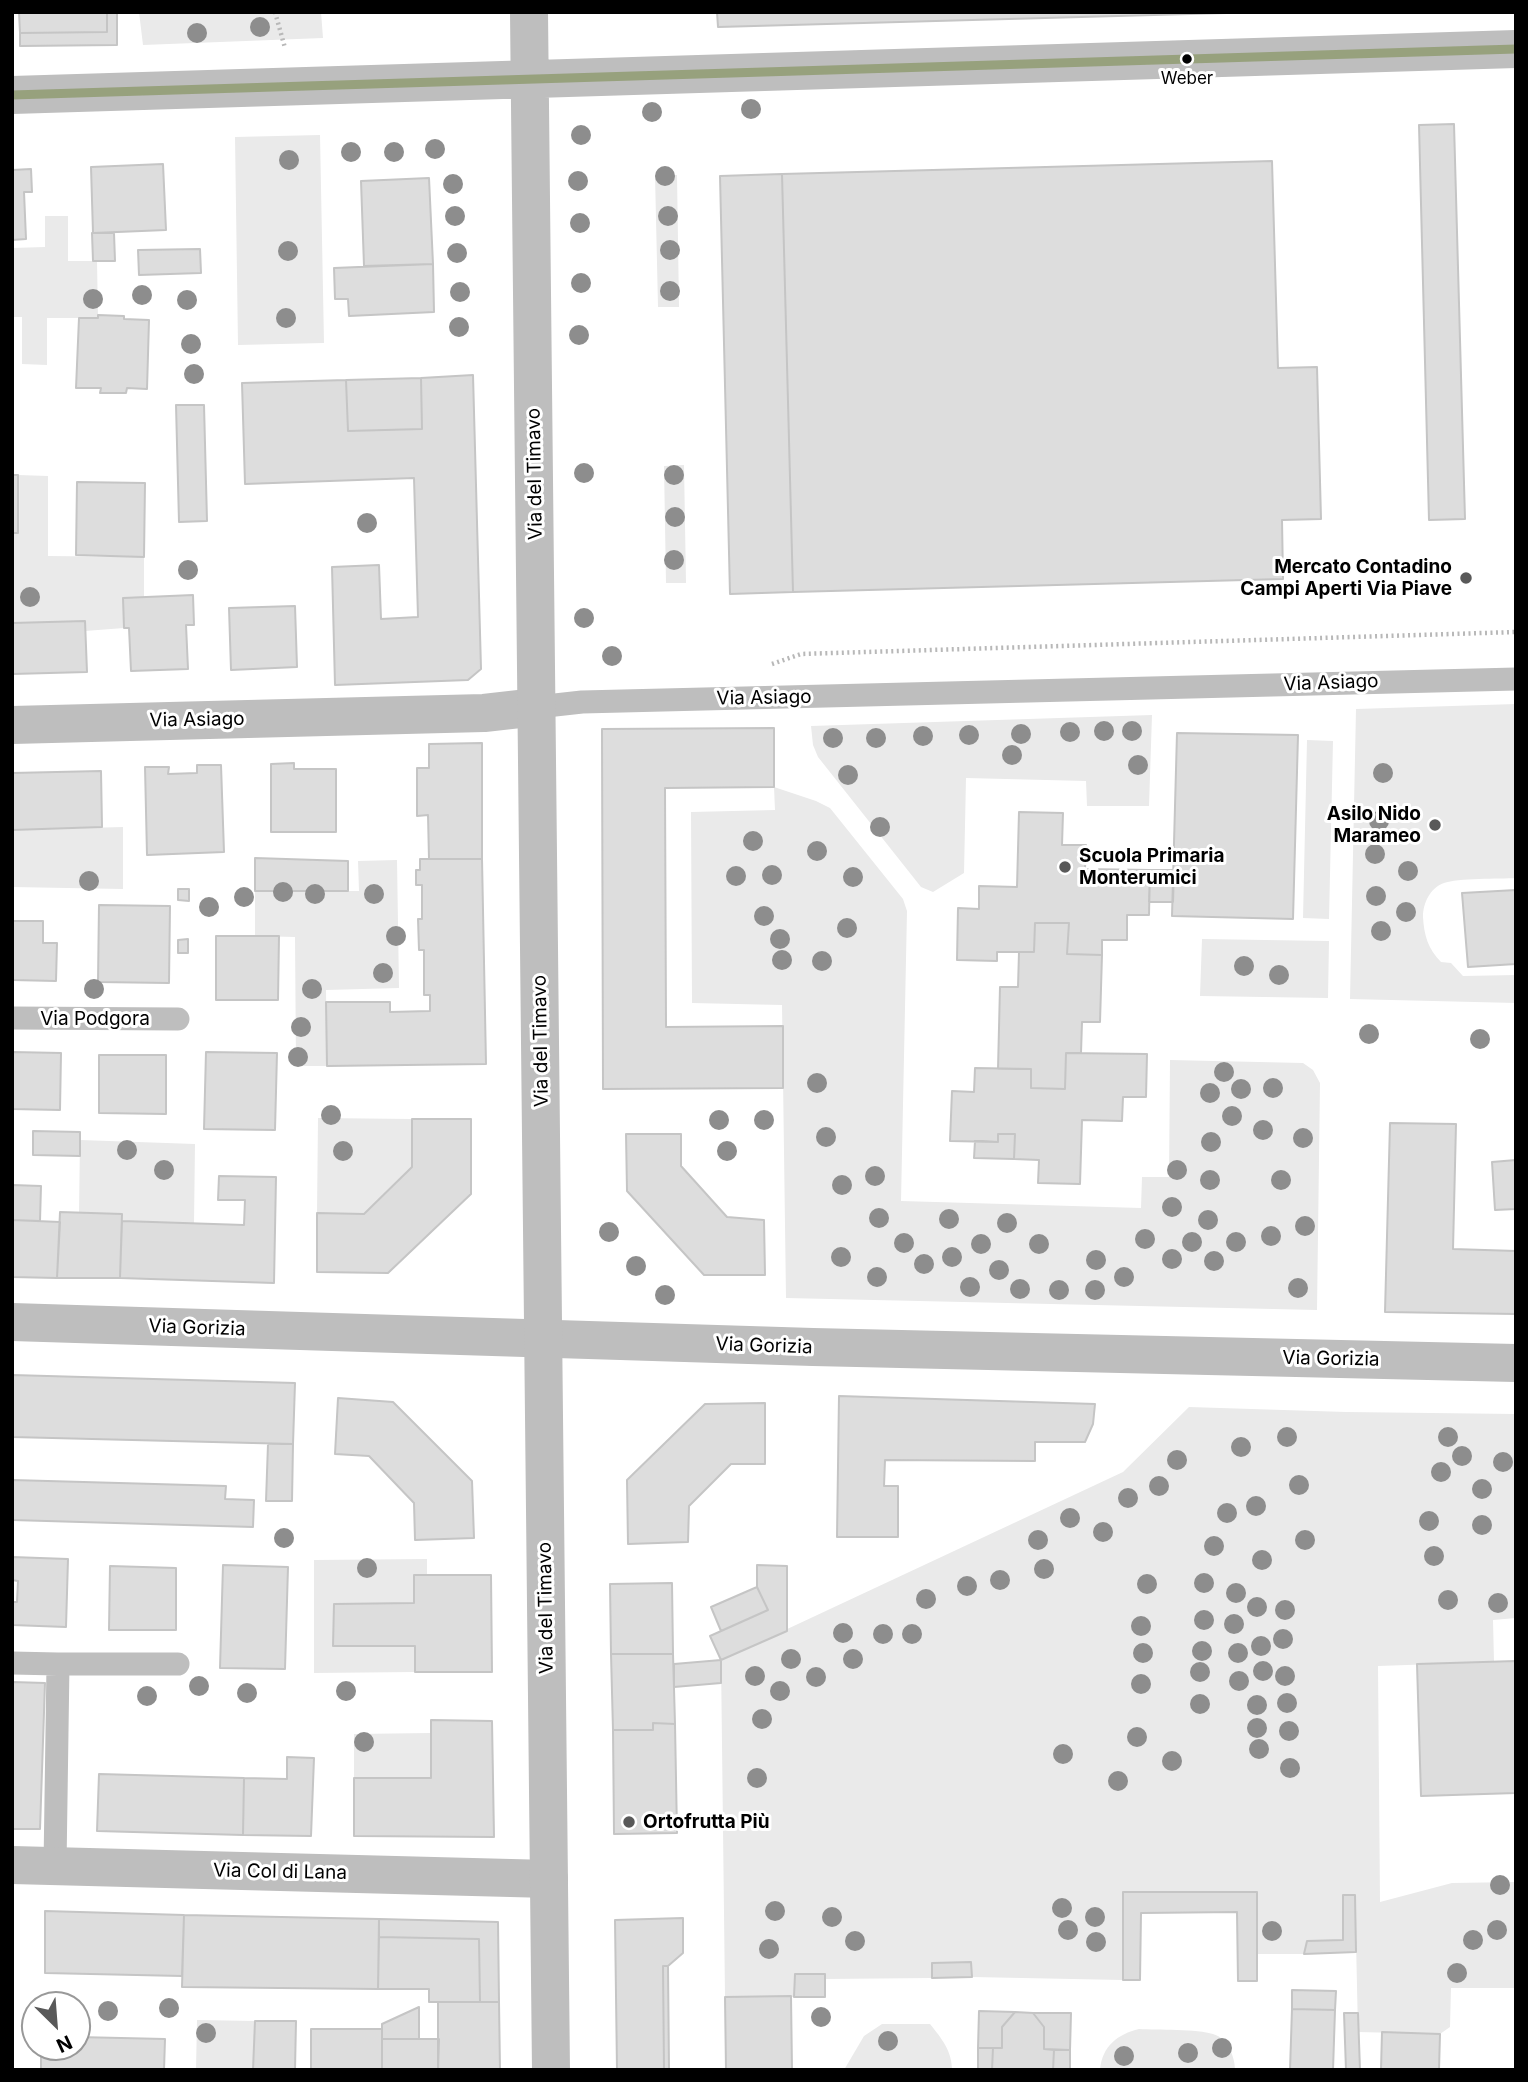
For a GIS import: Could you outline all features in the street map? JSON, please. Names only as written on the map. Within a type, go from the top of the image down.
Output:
[{"type":"street","name":"Via del Timavo","points":[[529,12],[551,2070]]},
{"type":"street","points":[[12,95],[1516,49]]},
{"type":"street","name":"Via Asiago","points":[[12,725],[484,713],[537,707]]},
{"type":"street","name":"Via Gorizia","points":[[12,1322],[813,1348],[1516,1363]]},
{"type":"street","name":"Via Col di Lana","points":[[12,1865],[549,1878]]},
{"type":"lane","name":"Via Asiago","points":[[537,707],[582,702],[1516,678]]},
{"type":"lane","name":"Via Podgora","points":[[12,1018],[178,1019]]},
{"type":"lane","points":[[12,1663],[178,1664]]},
{"type":"lane","points":[[55,1866],[58,1664]]},
{"type":"path","points":[[275,12],[285,48]]},
{"type":"path","points":[[791,657],[801,654],[1516,632]]},
{"type":"shaded area","points":[[139,12],[321,12],[323,38],[143,45]]},
{"type":"shaded area","points":[[320,135],[324,343],[238,345],[235,137]]},
{"type":"shaded area","points":[[655,175],[677,175],[679,307],[658,307]]},
{"type":"shaded area","points":[[45,216],[68,216],[68,261],[97,261],[98,318],[47,318],[47,365],[22,364],[22,317],[12,317],[12,248],[45,247]]},
{"type":"shaded area","points":[[684,465],[686,583],[666,583],[664,466]]},
{"type":"shaded area","points":[[18,475],[48,476],[48,556],[144,557],[144,597],[123,598],[124,628],[85,631],[85,622],[12,623],[12,533],[18,533]]},
{"type":"shaded area","name":"Asilo Nido Marameo","points":[[1516,704],[1516,878],[1468,879],[1444,883],[1435,888],[1428,897],[1423,917],[1428,941],[1441,962],[1451,963],[1463,976],[1516,975],[1516,1003],[1350,999],[1356,709]]},
{"type":"shaded area","points":[[1152,715],[1149,806],[1087,806],[1086,781],[966,778],[964,873],[933,892],[921,887],[818,757],[813,745],[811,726]]},
{"type":"shaded area","points":[[1307,740],[1333,741],[1329,919],[1303,918]]},
{"type":"shaded area","points":[[774,787],[830,808],[903,899],[907,911],[901,1201],[1141,1208],[1142,1177],[1169,1177],[1170,1060],[1303,1063],[1313,1070],[1320,1083],[1317,1310],[786,1298],[782,1005],[692,1003],[691,812],[775,810]]},
{"type":"shaded area","points":[[123,827],[123,889],[12,887],[12,830]]},
{"type":"shaded area","points":[[397,860],[399,988],[326,990],[327,1066],[296,1066],[295,937],[255,936],[255,891],[359,891],[358,861]]},
{"type":"shaded area","points":[[1202,939],[1329,941],[1328,998],[1200,996]]},
{"type":"shaded area","points":[[318,1118],[412,1119],[412,1167],[364,1214],[317,1213]]},
{"type":"shaded area","points":[[80,1140],[195,1144],[194,1223],[122,1221],[121,1214],[79,1213]]},
{"type":"shaded area","points":[[1189,1407],[1516,1414],[1516,1618],[1493,1620],[1494,1662],[1378,1666],[1380,1902],[1452,1883],[1516,1882],[1516,1988],[1451,1988],[1450,2027],[1440,2034],[1358,2032],[1355,1895],[1343,1896],[1343,1940],[1307,1941],[1304,1954],[1257,1954],[1257,1892],[1124,1892],[1123,1980],[972,1977],[971,1962],[933,1963],[932,1978],[825,1979],[824,1974],[795,1974],[794,1997],[725,1997],[721,1660],[1123,1472]]},
{"type":"shaded area","points":[[427,1559],[427,1575],[414,1575],[414,1603],[334,1605],[333,1646],[415,1646],[415,1672],[314,1673],[314,1560]]},
{"type":"shaded area","points":[[431,1733],[431,1778],[354,1778],[354,1734]]},
{"type":"shaded area","points":[[197,2020],[255,2021],[253,2070],[196,2070]]},
{"type":"shaded area","points":[[882,2024],[930,2024],[948,2051],[952,2070],[844,2070],[864,2036]]},
{"type":"shaded area","points":[[1139,2029],[1188,2030],[1218,2036],[1229,2048],[1235,2070],[1100,2070],[1104,2054],[1112,2042]]},
{"type":"building","points":[[19,12],[107,12],[107,32],[20,33]]},
{"type":"building","points":[[107,12],[117,12],[117,45],[20,46],[20,33],[107,32]]},
{"type":"building","points":[[717,12],[1263,12],[718,27]]},
{"type":"building","points":[[1454,124],[1465,519],[1429,520],[1419,125]]},
{"type":"building","points":[[1272,161],[1278,368],[1317,367],[1321,519],[1282,520],[1283,579],[793,592],[782,174]]},
{"type":"building","points":[[163,164],[166,230],[93,233],[91,167]]},
{"type":"building","points":[[31,169],[32,192],[24,192],[26,239],[12,240],[12,170]]},
{"type":"building","points":[[782,174],[793,592],[730,594],[720,176]]},
{"type":"building","points":[[429,178],[433,264],[364,266],[361,181]]},
{"type":"building","points":[[92,233],[114,233],[115,261],[93,261]]},
{"type":"building","points":[[200,249],[201,273],[139,275],[138,250]]},
{"type":"building","points":[[433,264],[434,312],[349,316],[348,299],[335,299],[334,268]]},
{"type":"building","points":[[98,315],[149,320],[147,389],[127,388],[126,393],[100,393],[101,388],[76,388],[79,318],[98,318]]},
{"type":"building","points":[[473,375],[481,669],[468,680],[335,685],[332,567],[379,565],[381,619],[418,617],[414,478],[245,484],[242,383],[346,380],[348,431],[422,429],[421,378]]},
{"type":"building","points":[[421,378],[422,429],[348,431],[346,380]]},
{"type":"building","points":[[176,405],[204,405],[207,521],[179,522]]},
{"type":"building","points":[[12,475],[18,475],[18,533],[12,533]]},
{"type":"building","points":[[77,482],[145,483],[144,557],[76,555]]},
{"type":"building","points":[[193,595],[194,625],[186,625],[188,669],[131,671],[129,628],[124,628],[123,598]]},
{"type":"building","points":[[295,606],[297,667],[231,670],[229,608]]},
{"type":"building","points":[[85,621],[87,672],[12,674],[12,623]]},
{"type":"building","points":[[774,728],[774,787],[665,788],[666,1027],[783,1026],[783,1088],[603,1089],[602,729]]},
{"type":"building","points":[[1177,733],[1298,735],[1293,919],[1172,916]]},
{"type":"building","points":[[482,743],[482,859],[429,859],[428,815],[417,816],[417,768],[429,768],[429,744]]},
{"type":"building","points":[[294,763],[294,769],[336,769],[336,832],[271,832],[271,764]]},
{"type":"building","points":[[197,765],[221,765],[224,852],[147,855],[145,767],[169,767],[168,774],[197,773]]},
{"type":"building","points":[[101,771],[102,827],[12,830],[12,773]]},
{"type":"building","points":[[1019,812],[1063,813],[1062,845],[1086,845],[1085,869],[1150,870],[1149,915],[1127,915],[1127,940],[1102,940],[1102,955],[1067,954],[1069,923],[1035,923],[1034,952],[997,952],[997,961],[957,960],[958,908],[979,909],[979,886],[1017,887]]},
{"type":"building","points":[[255,858],[348,861],[348,891],[255,891]]},
{"type":"building","points":[[420,859],[482,859],[486,1064],[327,1066],[326,1002],[390,1002],[390,1012],[430,1011],[430,995],[424,995],[424,950],[419,950],[418,919],[422,919],[422,885],[416,885],[416,870],[420,870]]},
{"type":"building","points":[[1150,870],[1174,870],[1173,902],[1149,902]]},
{"type":"building","points":[[178,889],[189,889],[189,901],[178,900]]},
{"type":"building","points":[[1516,890],[1516,964],[1468,967],[1462,893]]},
{"type":"building","points":[[99,905],[170,906],[169,983],[98,982]]},
{"type":"building","points":[[12,921],[43,921],[43,943],[57,943],[56,981],[12,980]]},
{"type":"building","points":[[1035,923],[1069,923],[1067,954],[1102,955],[1100,1022],[1082,1022],[1081,1053],[1066,1053],[1065,1089],[1031,1088],[1031,1069],[998,1069],[1000,987],[1018,987],[1019,952],[1034,952]]},
{"type":"building","points":[[216,936],[279,936],[278,1000],[216,1000]]},
{"type":"building","points":[[188,939],[188,953],[178,953],[178,940]]},
{"type":"building","points":[[12,1052],[61,1053],[60,1110],[12,1109]]},
{"type":"building","points":[[206,1052],[277,1053],[275,1130],[204,1129]]},
{"type":"building","points":[[1066,1053],[1147,1054],[1146,1097],[1123,1097],[1122,1121],[1082,1120],[1080,1184],[1038,1183],[1039,1160],[1014,1159],[1015,1134],[998,1134],[998,1142],[950,1141],[952,1091],[974,1092],[975,1068],[1031,1069],[1031,1088],[1065,1089]]},
{"type":"building","points":[[99,1055],[166,1055],[166,1114],[99,1113]]},
{"type":"building","points":[[412,1119],[471,1119],[471,1194],[388,1273],[317,1272],[317,1213],[364,1214],[412,1167]]},
{"type":"building","points":[[1390,1123],[1456,1124],[1453,1249],[1516,1251],[1516,1314],[1385,1312]]},
{"type":"building","points":[[33,1131],[80,1132],[80,1156],[33,1155]]},
{"type":"building","points":[[626,1134],[681,1134],[681,1166],[727,1217],[764,1220],[765,1275],[704,1275],[627,1191]]},
{"type":"building","points":[[998,1134],[1015,1134],[1014,1159],[974,1158],[975,1141],[998,1142]]},
{"type":"building","points":[[1516,1160],[1516,1209],[1495,1210],[1492,1162]]},
{"type":"building","points":[[219,1176],[276,1177],[274,1283],[120,1278],[122,1221],[244,1225],[245,1200],[218,1200]]},
{"type":"building","points":[[12,1185],[41,1186],[40,1221],[12,1220]]},
{"type":"building","points":[[60,1212],[122,1214],[120,1278],[57,1278]]},
{"type":"building","points":[[12,1220],[60,1222],[57,1278],[12,1277]]},
{"type":"building","points":[[12,1375],[295,1383],[293,1444],[12,1437]]},
{"type":"building","points":[[839,1396],[1095,1404],[1093,1424],[1085,1442],[1035,1442],[1035,1461],[885,1460],[884,1486],[898,1486],[898,1537],[837,1537]]},
{"type":"building","points":[[338,1398],[393,1402],[472,1481],[474,1538],[415,1540],[414,1503],[369,1456],[335,1454]]},
{"type":"building","points":[[765,1403],[765,1464],[731,1464],[689,1506],[688,1542],[628,1544],[627,1480],[705,1404]]},
{"type":"building","points":[[268,1444],[293,1444],[292,1501],[266,1501]]},
{"type":"building","points":[[12,1480],[226,1486],[225,1499],[254,1500],[253,1527],[12,1520]]},
{"type":"building","points":[[12,1557],[68,1559],[66,1627],[12,1625],[12,1602],[17,1602],[18,1581],[12,1580]]},
{"type":"building","points":[[223,1565],[288,1567],[285,1669],[220,1668]]},
{"type":"building","points":[[757,1565],[787,1566],[787,1631],[721,1660],[710,1636],[768,1610],[757,1587]]},
{"type":"building","points":[[110,1566],[176,1568],[176,1630],[109,1630]]},
{"type":"building","points":[[414,1575],[491,1575],[492,1672],[415,1672],[415,1646],[333,1646],[334,1604],[414,1603]]},
{"type":"building","points":[[672,1583],[673,1654],[611,1654],[610,1584]]},
{"type":"building","points":[[757,1587],[768,1610],[721,1631],[711,1607]]},
{"type":"building","points":[[611,1654],[673,1654],[675,1724],[653,1723],[653,1730],[613,1730]]},
{"type":"building","points":[[721,1660],[721,1683],[674,1687],[674,1664]]},
{"type":"building","points":[[1516,1661],[1516,1793],[1421,1796],[1417,1664]]},
{"type":"building","points":[[12,1682],[45,1683],[40,1829],[12,1829]]},
{"type":"building","points":[[431,1720],[492,1721],[494,1837],[354,1836],[354,1778],[431,1778]]},
{"type":"building","points":[[653,1723],[675,1724],[677,1833],[614,1834],[613,1730],[653,1730]]},
{"type":"building","points":[[287,1757],[314,1758],[311,1836],[243,1835],[244,1778],[287,1779]]},
{"type":"building","points":[[99,1774],[244,1778],[243,1835],[97,1831]]},
{"type":"building","points":[[1123,1892],[1257,1892],[1257,1981],[1238,1981],[1237,1912],[1141,1913],[1140,1980],[1123,1980]]},
{"type":"building","points":[[1343,1895],[1355,1895],[1356,1952],[1304,1954],[1307,1941],[1343,1940]]},
{"type":"building","points":[[45,1911],[184,1915],[182,1976],[45,1973]]},
{"type":"building","points":[[184,1915],[379,1919],[378,1989],[182,1987]]},
{"type":"building","points":[[683,1918],[683,1953],[668,1966],[663,1966],[664,2070],[617,2070],[615,1920]]},
{"type":"building","points":[[379,1919],[498,1922],[499,2002],[480,2002],[479,1939],[379,1937]]},
{"type":"building","points":[[379,1937],[479,1939],[480,2002],[429,2002],[429,1989],[378,1989]]},
{"type":"building","points":[[971,1962],[972,1977],[932,1978],[932,1963]]},
{"type":"building","points":[[663,1966],[668,1966],[669,2070],[664,2070]]},
{"type":"building","points":[[795,1974],[825,1974],[825,1997],[794,1997]]},
{"type":"building","points":[[1292,1990],[1336,1991],[1335,2010],[1292,2009]]},
{"type":"building","points":[[791,1996],[792,2070],[726,2070],[725,1997]]},
{"type":"building","points":[[438,2002],[499,2002],[500,2070],[438,2070]]},
{"type":"building","points":[[419,2007],[419,2039],[382,2039],[382,2024]]},
{"type":"building","points":[[1292,2009],[1335,2010],[1333,2070],[1290,2070]]},
{"type":"building","points":[[979,2011],[1015,2012],[1002,2027],[1002,2048],[978,2048]]},
{"type":"building","points":[[1015,2012],[1033,2013],[1044,2027],[1044,2049],[1054,2050],[1053,2070],[992,2070],[993,2048],[1002,2048],[1002,2027]]},
{"type":"building","points":[[1033,2013],[1071,2013],[1070,2050],[1044,2049],[1044,2027]]},
{"type":"building","points":[[1344,2013],[1358,2013],[1360,2070],[1346,2070]]},
{"type":"building","points":[[255,2021],[296,2021],[295,2070],[253,2070]]},
{"type":"building","points":[[311,2029],[382,2029],[382,2070],[311,2070]]},
{"type":"building","points":[[1382,2032],[1440,2034],[1439,2070],[1381,2070]]},
{"type":"building","points":[[91,2037],[165,2039],[164,2070],[41,2070],[41,2061],[91,2061]]},
{"type":"building","points":[[382,2039],[439,2039],[438,2070],[382,2070]]},
{"type":"building","points":[[978,2048],[993,2048],[992,2070],[978,2070]]},
{"type":"building","points":[[1054,2050],[1070,2050],[1070,2070],[1053,2070]]},
{"type":"transit line","points":[[12,95],[1516,49]]},
{"type":"place","name":"Weber","points":[[1187,59]]},
{"type":"place","name":"Mercato Contadino Campi Aperti Via Piave","points":[[1466,578]]},
{"type":"place","name":"Asilo Nido Marameo","points":[[1435,825]]},
{"type":"place","name":"Scuola Primaria Monterumici","points":[[1065,867]]},
{"type":"place","name":"Ortofrutta Più","points":[[629,1822]]}]
